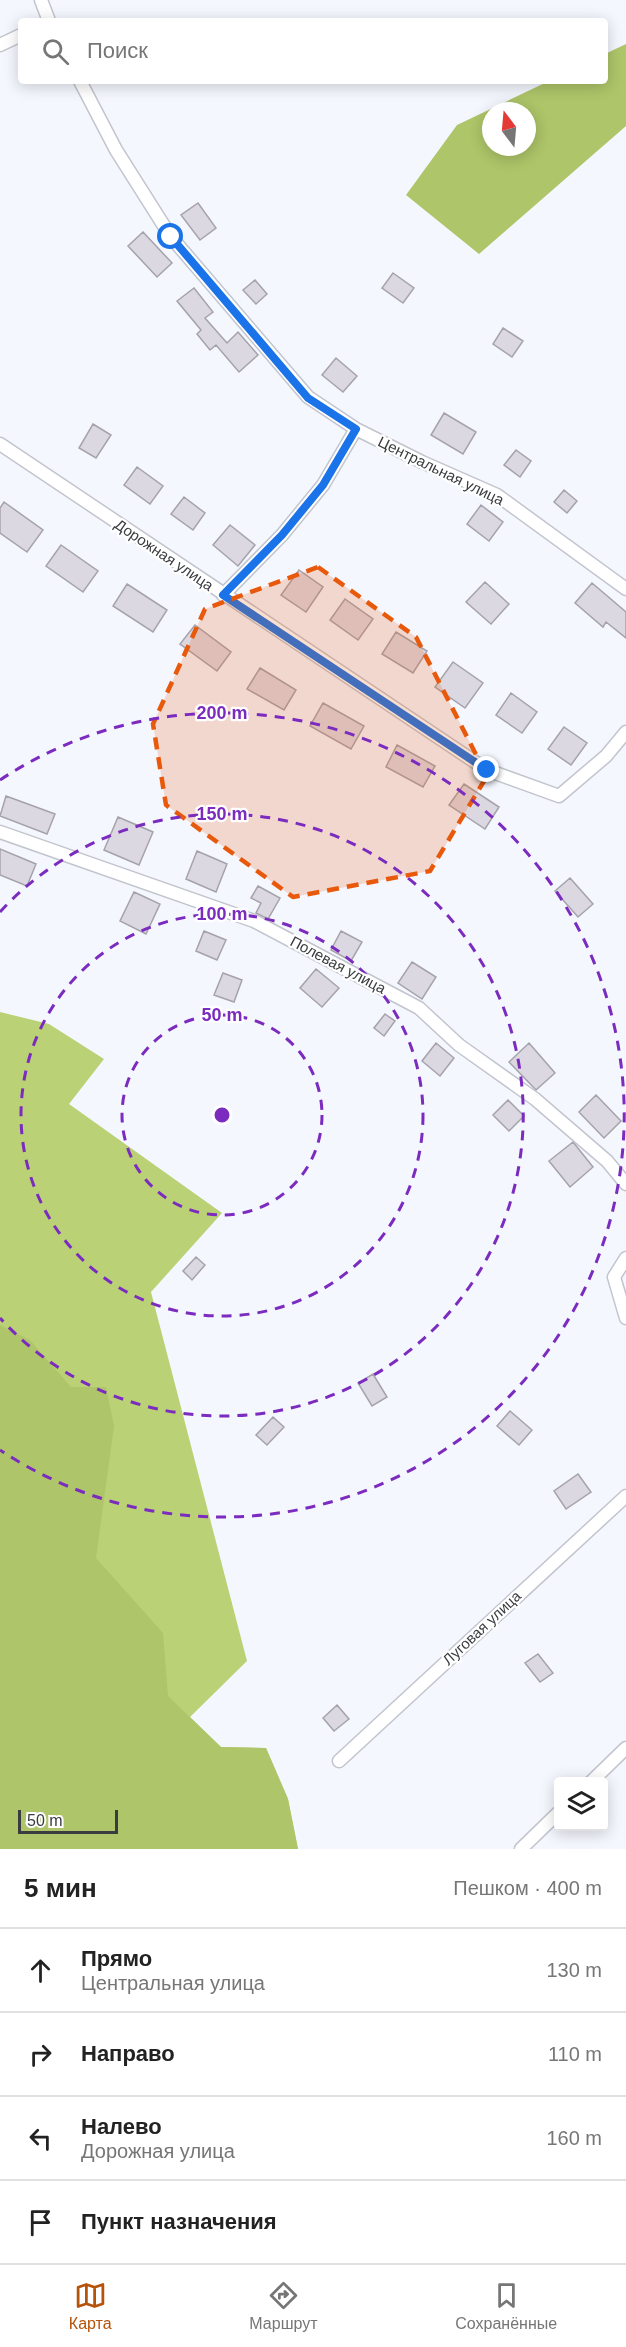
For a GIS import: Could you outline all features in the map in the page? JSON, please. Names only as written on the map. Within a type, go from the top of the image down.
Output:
[{"type":"street","points":[[41,0],[48,18]]},
{"type":"street","points":[[0,45],[18,36]]},
{"type":"street","name":"Центральная улица","points":[[82,84],[116,150],[171,237],[308,398],[356,429],[497,495],[626,589]]},
{"type":"street","points":[[223,595],[289,527],[323,485],[356,429]]},
{"type":"street","name":"Дорожная улица","points":[[0,444],[487,770],[559,796],[606,756],[626,732]]},
{"type":"street","name":"Полевая улица","points":[[0,832],[254,921],[419,1008],[459,1045],[535,1099],[607,1161],[626,1184]]},
{"type":"street","points":[[626,1258],[614,1277],[626,1318]]},
{"type":"street","name":"Луговая улица","points":[[339,1761],[626,1496]]},
{"type":"street","points":[[596,1777],[626,1748]]},
{"type":"street","points":[[521,1849],[554,1817]]},
{"type":"highlighted area","points":[[318,567],[416,637],[487,776],[430,871],[293,897],[166,805],[153,724],[205,609]]},
{"type":"green space","points":[[626,44],[626,126],[479,254],[406,195],[457,125],[482,113],[482,156],[536,156],[536,102],[505,102],[543,84],[608,84],[608,53]]},
{"type":"green space","points":[[0,1012],[49,1024],[104,1059],[69,1104],[222,1213],[151,1292],[247,1661],[190,1717],[221,1747],[266,1748],[288,1799],[298,1849],[0,1849]]},
{"type":"green space","points":[[0,1325],[30,1340],[71,1387],[106,1387],[114,1426],[96,1558],[163,1633],[168,1696],[221,1747],[266,1748],[288,1799],[298,1849],[0,1849]]},
{"type":"building","points":[[198,203],[216,228],[200,240],[181,215]]},
{"type":"building","points":[[143,232],[172,263],[157,277],[128,246]]},
{"type":"building","points":[[393,273],[414,288],[403,303],[382,288]]},
{"type":"building","points":[[255,280],[267,294],[256,304],[243,290]]},
{"type":"building","points":[[194,288],[213,312],[205,318],[227,343],[238,332],[258,355],[239,372],[216,345],[210,350],[197,334],[201,330],[177,301]]},
{"type":"building","points":[[503,328],[523,341],[512,357],[493,344]]},
{"type":"building","points":[[336,358],[357,376],[343,392],[322,375]]},
{"type":"building","points":[[444,413],[476,432],[463,454],[431,435]]},
{"type":"building","points":[[93,424],[111,435],[96,458],[79,448]]},
{"type":"building","points":[[516,450],[531,461],[520,477],[504,465]]},
{"type":"building","points":[[137,467],[163,486],[150,504],[124,485]]},
{"type":"building","points":[[564,490],[577,501],[567,513],[554,502]]},
{"type":"building","points":[[184,497],[205,513],[193,530],[171,514]]},
{"type":"building","points":[[4,502],[43,530],[27,552],[0,533],[0,508]]},
{"type":"building","points":[[481,505],[503,522],[489,541],[467,524]]},
{"type":"building","points":[[230,525],[255,545],[238,566],[213,545]]},
{"type":"building","points":[[61,545],[98,571],[83,592],[46,566]]},
{"type":"building","points":[[299,570],[323,587],[306,612],[281,595]]},
{"type":"building","points":[[485,582],[509,604],[491,624],[466,602]]},
{"type":"building","points":[[592,583],[626,612],[626,638],[606,622],[603,627],[575,603]]},
{"type":"building","points":[[127,584],[167,610],[153,632],[113,606]]},
{"type":"building","points":[[345,599],[373,619],[358,640],[330,620]]},
{"type":"building","points":[[195,625],[231,652],[217,671],[180,644]]},
{"type":"building","points":[[396,632],[427,651],[413,673],[382,654]]},
{"type":"building","points":[[453,662],[483,683],[465,708],[435,687]]},
{"type":"building","points":[[260,668],[296,690],[284,710],[247,689]]},
{"type":"building","points":[[511,693],[537,712],[522,733],[496,715]]},
{"type":"building","points":[[323,703],[364,726],[351,749],[310,726]]},
{"type":"building","points":[[564,727],[587,743],[571,765],[548,749]]},
{"type":"building","points":[[397,745],[435,766],[423,787],[386,767]]},
{"type":"building","points":[[464,784],[499,807],[485,829],[449,805]]},
{"type":"building","points":[[6,796],[55,814],[47,834],[0,816]]},
{"type":"building","points":[[118,817],[153,832],[139,865],[104,850]]},
{"type":"building","points":[[0,849],[36,864],[27,886],[0,875]]},
{"type":"building","points":[[197,851],[227,864],[216,892],[186,879]]},
{"type":"building","points":[[570,878],[593,904],[578,917],[555,891]]},
{"type":"building","points":[[258,886],[280,898],[268,919],[256,913],[261,903],[251,898]]},
{"type":"building","points":[[134,892],[160,904],[146,934],[120,921]]},
{"type":"building","points":[[204,931],[226,940],[217,960],[196,951]]},
{"type":"building","points":[[341,931],[362,942],[351,961],[331,950]]},
{"type":"building","points":[[412,962],[436,977],[422,999],[398,983]]},
{"type":"building","points":[[316,969],[339,988],[322,1007],[300,988]]},
{"type":"building","points":[[223,973],[242,980],[234,1002],[214,995]]},
{"type":"building","points":[[385,1014],[395,1021],[384,1036],[374,1028]]},
{"type":"building","points":[[436,1043],[454,1058],[440,1076],[422,1061]]},
{"type":"building","points":[[529,1043],[555,1073],[536,1090],[509,1062]]},
{"type":"building","points":[[596,1095],[621,1121],[604,1138],[579,1112]]},
{"type":"building","points":[[508,1100],[524,1116],[509,1131],[493,1115]]},
{"type":"building","points":[[573,1142],[593,1167],[570,1187],[549,1161]]},
{"type":"building","points":[[196,1257],[205,1265],[192,1280],[183,1271]]},
{"type":"building","points":[[373,1374],[387,1397],[372,1406],[358,1383]]},
{"type":"building","points":[[510,1411],[532,1430],[519,1445],[497,1426]]},
{"type":"building","points":[[273,1417],[284,1427],[267,1445],[256,1435]]},
{"type":"building","points":[[578,1474],[591,1492],[566,1509],[554,1491]]},
{"type":"building","points":[[538,1654],[553,1673],[540,1682],[525,1663]]},
{"type":"building","points":[[337,1705],[349,1719],[334,1731],[323,1718]]},
{"type":"route","points":[[171,237],[308,398],[356,429],[323,485],[282,535],[223,595],[487,770]]}]
